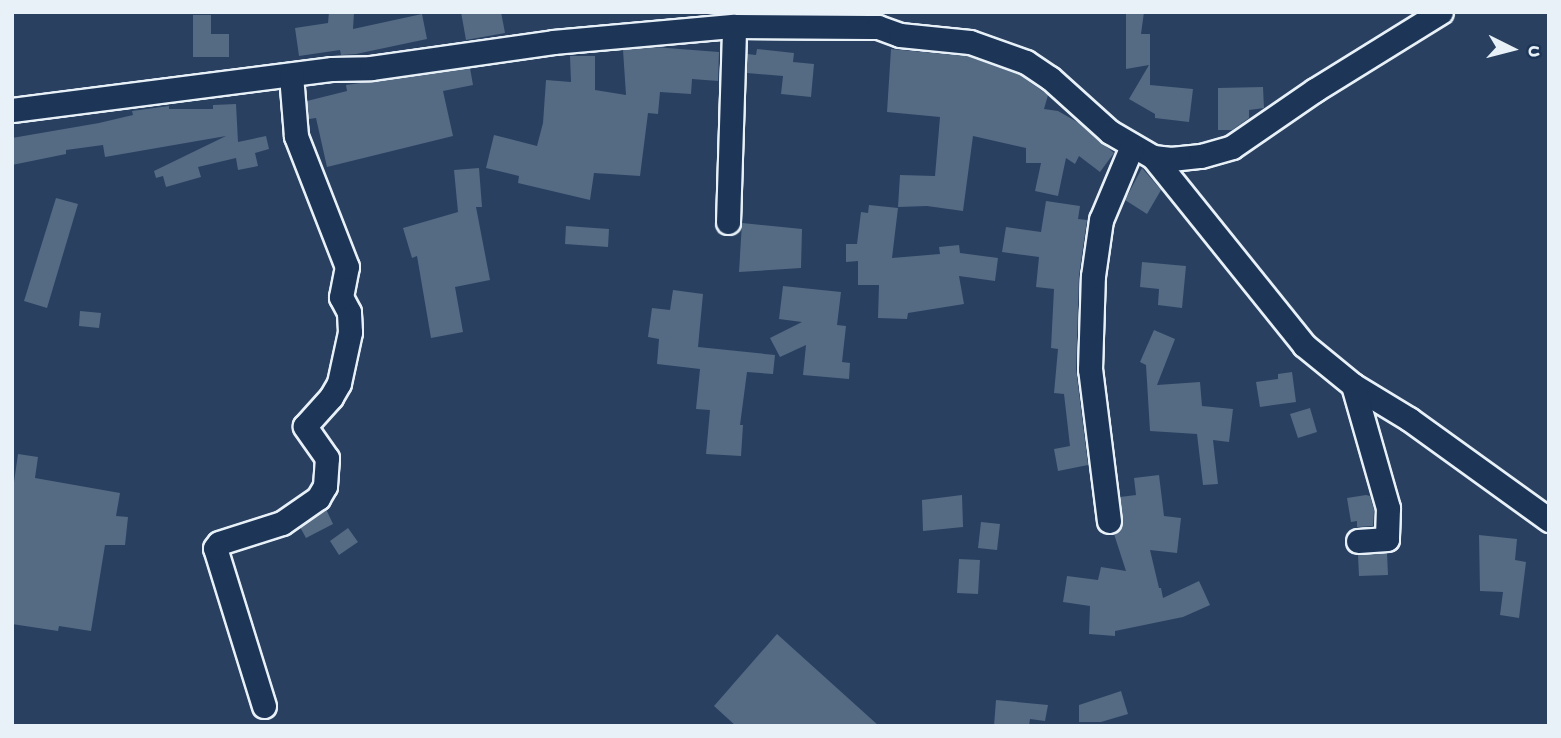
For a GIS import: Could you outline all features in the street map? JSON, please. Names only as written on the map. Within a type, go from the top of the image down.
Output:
[{"type":"street","points":[[1153,157],[1201,156],[1232,148],[1315,90],[1441,12]]},
{"type":"street","points":[[728,222],[734,26]]},
{"type":"street","points":[[12,110],[291,75],[371,68],[553,42],[734,26],[878,26],[900,35],[984,46],[1026,62],[1051,78],[1084,111],[1132,146],[1153,157],[1304,345],[1353,385],[1409,419],[1549,520]]},
{"type":"street","points":[[264,706],[215,548],[219,543],[282,523],[318,498],[325,486],[327,458],[304,426],[331,397],[338,383],[350,332],[349,312],[341,297],[347,267],[296,136],[291,75]]},
{"type":"street","points":[[1109,522],[1090,369],[1093,276],[1101,220],[1132,146]]},
{"type":"street","points":[[1353,385],[1388,508],[1387,539],[1358,541]]},
{"type":"building","points":[[329,12],[354,13],[353,29],[422,14],[427,39],[356,54],[341,55],[340,50],[299,56],[295,28],[328,23]]},
{"type":"building","points":[[461,12],[501,12],[505,33],[466,40]]},
{"type":"building","points":[[1126,12],[1144,12],[1141,34],[1150,34],[1150,85],[1193,89],[1189,122],[1155,118],[1155,114],[1129,99],[1149,65],[1126,69]]},
{"type":"building","points":[[193,15],[211,15],[211,34],[229,34],[229,57],[193,57]]},
{"type":"building","points":[[654,47],[719,52],[718,81],[692,79],[691,94],[660,92],[658,114],[648,113],[640,176],[594,173],[590,200],[518,183],[519,176],[486,168],[494,135],[537,146],[543,123],[546,80],[571,82],[570,56],[595,56],[595,90],[626,95],[623,50]]},
{"type":"building","points":[[757,49],[794,53],[793,62],[814,64],[811,97],[781,94],[783,76],[747,73],[747,54],[756,55]]},
{"type":"building","points":[[891,49],[967,56],[1020,75],[1048,95],[1044,109],[1058,111],[1079,123],[1114,153],[1100,172],[1079,156],[1075,164],[1066,158],[1058,196],[1035,191],[1041,163],[1026,163],[1026,148],[973,136],[963,211],[927,206],[898,207],[900,175],[935,176],[940,117],[887,112]]},
{"type":"building","points":[[470,68],[473,85],[443,91],[453,136],[327,167],[316,118],[309,119],[307,101],[347,91],[346,85]]},
{"type":"building","points":[[1263,87],[1264,108],[1249,110],[1249,118],[1232,130],[1218,130],[1218,88]]},
{"type":"building","points":[[236,104],[238,142],[266,136],[269,149],[255,153],[258,166],[238,170],[236,158],[198,167],[201,177],[166,187],[163,176],[156,178],[154,171],[226,136],[105,157],[103,145],[66,150],[66,154],[12,165],[12,138],[99,123],[133,115],[132,111],[169,106],[169,109],[213,109],[213,105]]},
{"type":"building","points":[[479,168],[482,207],[476,207],[490,280],[455,287],[463,332],[431,338],[417,256],[412,258],[403,228],[458,212],[454,170]]},
{"type":"building","points":[[1142,168],[1161,190],[1147,214],[1125,200]]},
{"type":"building","points":[[56,198],[78,204],[47,308],[24,301]]},
{"type":"building","points":[[1046,201],[1080,206],[1078,219],[1087,220],[1079,275],[1076,369],[1088,465],[1058,471],[1054,449],[1070,446],[1064,394],[1054,393],[1058,349],[1051,348],[1054,289],[1036,287],[1039,257],[1002,252],[1006,227],[1041,232]]},
{"type":"building","points":[[869,205],[898,208],[892,258],[940,254],[939,247],[959,245],[960,253],[998,258],[995,281],[959,276],[964,304],[908,313],[907,319],[878,318],[879,285],[858,285],[858,261],[846,262],[846,244],[857,244],[861,212],[868,213]]},
{"type":"building","points":[[742,223],[802,229],[801,268],[739,272]]},
{"type":"building","points":[[566,226],[609,229],[608,247],[565,244]]},
{"type":"building","points":[[1142,262],[1186,266],[1182,308],[1158,305],[1159,289],[1140,287]]},
{"type":"building","points":[[783,286],[841,292],[837,325],[846,326],[842,362],[850,363],[849,379],[803,375],[806,345],[780,357],[770,338],[802,322],[779,319]]},
{"type":"building","points":[[673,290],[703,294],[698,347],[775,355],[773,374],[747,372],[740,425],[743,425],[741,456],[706,454],[710,410],[696,409],[700,369],[657,364],[659,339],[648,337],[652,308],[670,310]]},
{"type":"building","points":[[80,311],[101,313],[99,328],[79,326]]},
{"type":"building","points":[[1154,330],[1175,339],[1157,385],[1200,382],[1202,406],[1233,409],[1229,442],[1213,440],[1218,484],[1203,485],[1197,434],[1150,431],[1146,365],[1140,362]]},
{"type":"building","points":[[1292,372],[1296,402],[1260,407],[1256,382],[1278,379],[1278,374]]},
{"type":"building","points":[[1310,408],[1317,432],[1298,438],[1290,414]]},
{"type":"building","points":[[18,454],[38,457],[35,478],[120,493],[116,516],[128,517],[125,545],[105,545],[91,631],[59,626],[58,631],[12,624],[12,496]]},
{"type":"building","points":[[1159,475],[1164,516],[1181,518],[1177,553],[1150,550],[1159,588],[1163,598],[1199,581],[1210,605],[1183,617],[1115,631],[1115,636],[1089,634],[1090,606],[1063,602],[1067,576],[1098,580],[1101,567],[1126,571],[1114,534],[1122,526],[1120,497],[1136,495],[1134,478]]},
{"type":"building","points":[[962,495],[963,527],[923,531],[922,500]]},
{"type":"building","points":[[1370,496],[1374,510],[1373,526],[1357,527],[1357,521],[1351,522],[1347,498]]},
{"type":"building","points":[[326,509],[333,524],[306,538],[300,527]]},
{"type":"building","points":[[981,522],[1000,524],[997,550],[978,548]]},
{"type":"building","points":[[348,528],[358,542],[339,555],[330,541]]},
{"type":"building","points":[[1479,535],[1517,539],[1515,560],[1526,562],[1519,618],[1500,615],[1503,592],[1480,591]]},
{"type":"building","points":[[1387,553],[1388,575],[1359,576],[1358,555]]},
{"type":"building","points":[[959,559],[980,560],[978,594],[957,593]]},
{"type":"building","points":[[777,634],[879,726],[736,726],[714,706]]},
{"type":"building","points":[[1121,691],[1128,714],[1101,722],[1079,722],[1079,705]]},
{"type":"building","points":[[996,700],[1048,705],[1045,721],[1030,719],[1029,726],[994,726]]}]
